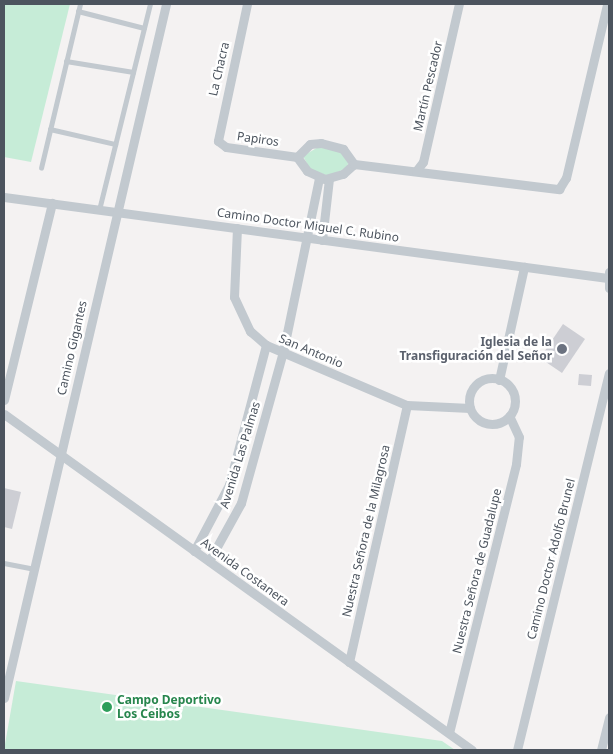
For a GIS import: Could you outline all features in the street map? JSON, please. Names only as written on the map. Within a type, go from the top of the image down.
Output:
[{"type":"street","name":"Camino Gigantes","points":[[4,698],[166,4]]},
{"type":"street","name":"La Chacra","points":[[218,141],[247,4]]},
{"type":"street","name":"Martín Pescador","points":[[416,171],[423,162],[459,4]]},
{"type":"street","points":[[354,164],[344,174],[330,179],[319,178],[307,171],[298,157],[310,144],[321,143],[343,149],[354,164],[558,189],[566,178],[607,4]]},
{"type":"street","name":"Papiros","points":[[218,141],[226,147],[298,157]]},
{"type":"street","points":[[309,238],[319,178]]},
{"type":"street","points":[[322,240],[330,179]]},
{"type":"street","name":"Camino Doctor Miguel C. Rubino","points":[[4,197],[524,267],[609,275],[609,288]]},
{"type":"street","points":[[4,400],[52,203]]},
{"type":"street","name":"San Antonio","points":[[237,228],[236,304],[250,331],[266,345],[407,405],[470,408]]},
{"type":"street","name":"Avenida Las Palmas","points":[[209,561],[241,503],[283,352],[309,238]]},
{"type":"street","points":[[499,380],[524,267]]},
{"type":"street","name":"Avenida Las Palmas","points":[[194,550],[229,486],[266,345]]},
{"type":"street","name":"Camino Doctor Adolfo Brunel","points":[[517,750],[609,373]]},
{"type":"street","points":[[499,380],[513,395],[509,416],[490,424],[475,417],[470,408],[471,392],[478,383],[499,380]]},
{"type":"street","name":"Nuestra Señora de la Milagrosa","points":[[349,662],[407,405]]},
{"type":"street","name":"Avenida Costanera","points":[[4,414],[472,750]]},
{"type":"street","name":"Nuestra Señora de Guadalupe","points":[[449,733],[516,464],[519,437],[509,416]]},
{"type":"street","points":[[601,750],[609,717]]},
{"type":"lane","points":[[42,168],[80,4]]},
{"type":"lane","points":[[99,210],[150,4]]},
{"type":"lane","points":[[78,11],[144,28]]},
{"type":"lane","points":[[66,61],[133,72]]},
{"type":"lane","points":[[50,129],[115,144]]},
{"type":"lane","points":[[4,563],[34,569]]},
{"type":"green space","points":[[4,4],[70,4],[31,162],[4,157]]},
{"type":"green space","points":[[320,146],[337,149],[349,159],[347,168],[328,176],[310,169],[303,156]]},
{"type":"green space","name":"Campo Deportivo Los Ceibos","points":[[16,681],[442,741],[455,750],[4,750]]},
{"type":"building","name":"Iglesia de la Transfiguración del Señor","points":[[563,324],[585,339],[562,373],[540,358]]},
{"type":"building","points":[[579,374],[592,375],[591,386],[578,385]]},
{"type":"building","points":[[4,488],[21,492],[12,529],[4,527]]},
{"type":"place","name":"Iglesia de la Transfiguración del Señor","points":[[562,349]]},
{"type":"place","name":"Campo Deportivo Los Ceibos","points":[[107,707]]}]
